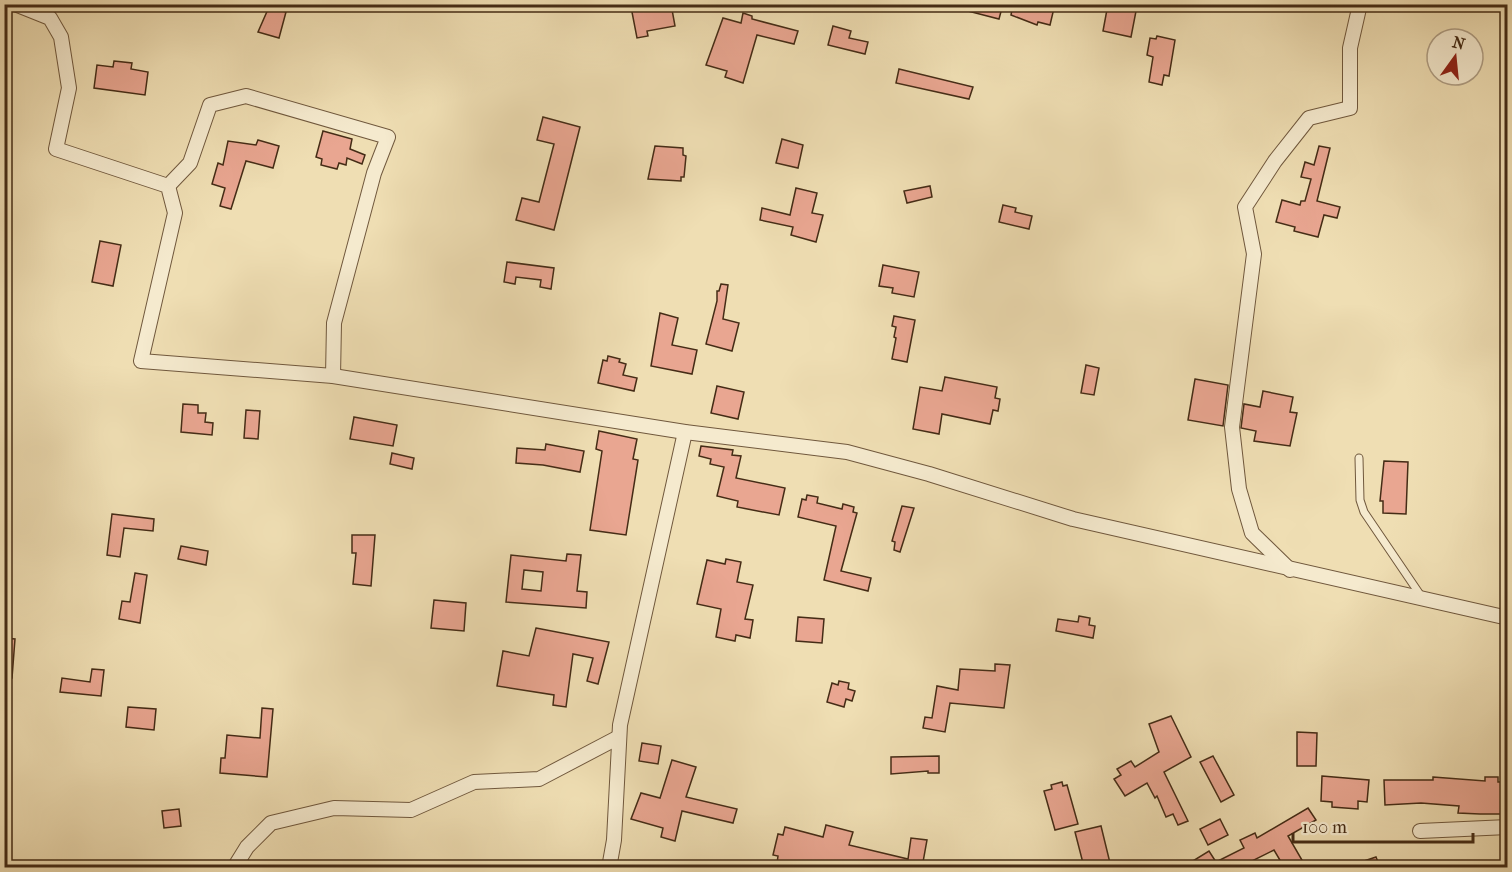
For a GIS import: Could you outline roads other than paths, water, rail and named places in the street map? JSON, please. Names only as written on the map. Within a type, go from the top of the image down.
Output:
[{"type":"street","points":[[15,4],[50,18],[61,37],[69,88],[56,149],[168,186]]},
{"type":"street","points":[[1290,570],[1252,533],[1239,489],[1232,427],[1254,254],[1245,207],[1275,161],[1309,118],[1350,108],[1350,48],[1360,4]]},
{"type":"street","points":[[168,186],[190,163],[210,105],[246,96],[388,137],[374,173],[334,323],[333,375]]},
{"type":"street","points":[[168,186],[175,213],[141,361],[333,375],[685,432],[847,452],[929,474],[1073,519],[1508,618]]},
{"type":"street","points":[[609,867],[614,840],[619,737],[685,432]]},
{"type":"street","points":[[234,867],[247,847],[271,823],[334,808],[411,810],[474,782],[539,779],[619,737]]},
{"type":"street","points":[[1420,831],[1508,827]]},
{"type":"lane","points":[[1359,458],[1360,500],[1365,513],[1422,598]]}]
